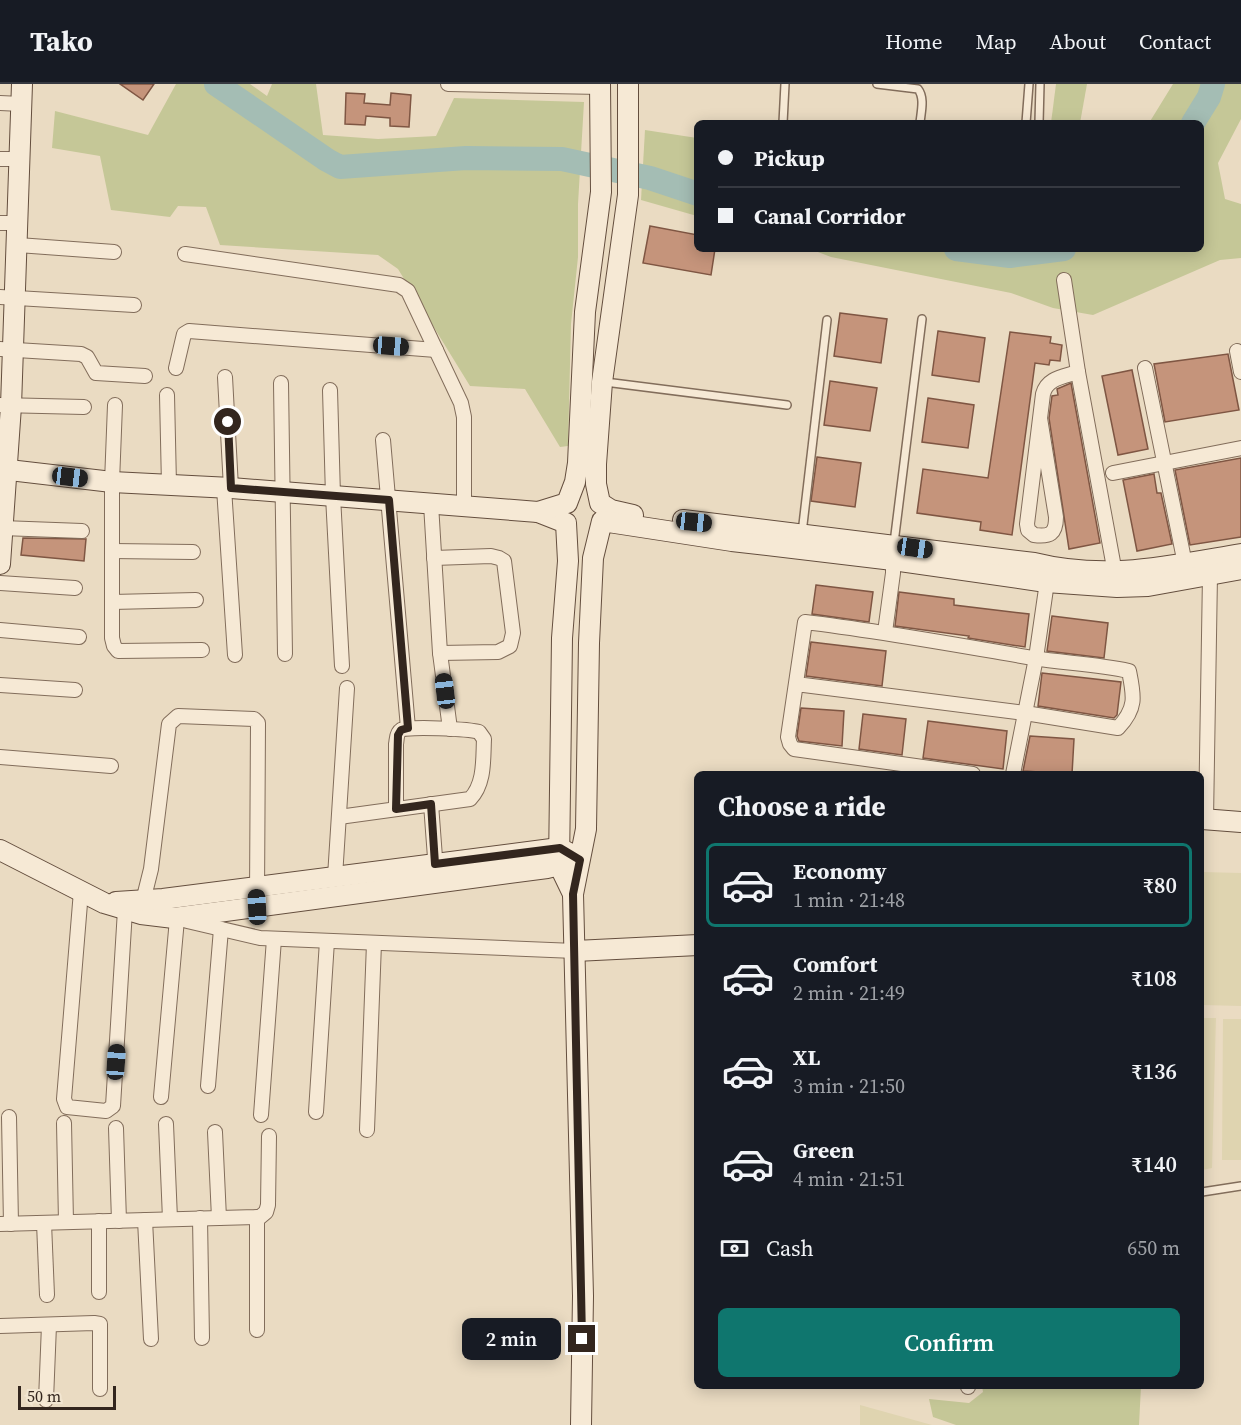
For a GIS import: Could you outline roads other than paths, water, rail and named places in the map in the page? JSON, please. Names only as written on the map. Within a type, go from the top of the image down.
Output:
[{"type":"street","points":[[0,564],[8,297],[18,245],[9,223],[10,159],[21,104],[22,84]]},
{"type":"street","points":[[448,84],[601,86],[601,192],[585,312],[578,463],[566,513],[568,561],[562,638],[559,856],[573,894]]},
{"type":"street","points":[[581,1425],[583,1284],[573,894],[586,829],[589,643],[593,558],[601,512],[596,484],[596,464],[602,382],[628,195],[628,84]]},
{"type":"street","points":[[0,104],[21,104]]},
{"type":"street","points":[[18,245],[114,252]]},
{"type":"street","points":[[186,254],[399,285],[408,291],[461,403],[464,417],[464,506]]},
{"type":"street","points":[[1064,280],[1078,372],[1124,577]]},
{"type":"street","points":[[8,297],[134,305]]},
{"type":"street","points":[[176,368],[184,334],[189,331],[436,350]]},
{"type":"street","points":[[7,349],[81,354],[87,357],[96,373],[145,376]]},
{"type":"street","points":[[1237,351],[1241,372]]},
{"type":"street","points":[[1145,368],[1185,564]]},
{"type":"street","points":[[1040,418],[1056,517],[1056,528],[1044,536],[1034,535],[1028,530],[1027,524],[1040,418],[1045,386],[1051,381],[1078,372]]},
{"type":"street","points":[[225,377],[234,655]]},
{"type":"street","points":[[281,383],[285,654]]},
{"type":"street","points":[[330,390],[342,666]]},
{"type":"street","points":[[167,395],[169,485]]},
{"type":"street","points":[[6,405],[84,407]]},
{"type":"street","points":[[115,405],[112,482],[112,638],[114,646],[118,651],[202,650]]},
{"type":"street","points":[[383,440],[408,728]]},
{"type":"street","points":[[1113,473],[1241,448]]},
{"type":"street","points":[[3,469],[112,482],[227,488],[566,513]]},
{"type":"street","points":[[584,494],[596,498],[601,512],[594,531],[582,534],[575,532],[566,513],[577,495],[584,494]]},
{"type":"street","points":[[431,504],[440,653],[450,729]]},
{"type":"street","points":[[601,512],[611,510],[802,533],[893,553]]},
{"type":"street","points":[[601,512],[732,541],[1034,563],[1048,574],[1124,577],[1241,554]]},
{"type":"street","points":[[2,528],[82,531]]},
{"type":"street","points":[[112,551],[193,552]]},
{"type":"street","points":[[885,632],[893,573],[893,553]]},
{"type":"street","points":[[434,558],[491,556],[504,561],[513,633],[510,646],[498,652],[440,653]]},
{"type":"street","points":[[1124,577],[1148,586],[1241,569]]},
{"type":"street","points":[[1014,771],[1036,658],[1048,574]]},
{"type":"street","points":[[1210,575],[1204,819],[1241,822]]},
{"type":"street","points":[[0,583],[75,588]]},
{"type":"street","points":[[112,602],[196,600]]},
{"type":"street","points":[[796,684],[1025,713],[1118,728],[1127,719],[1134,700],[1129,671],[1036,658],[885,632],[805,622],[788,736],[789,744],[794,749],[952,771]]},
{"type":"street","points":[[0,630],[79,637]]},
{"type":"street","points":[[0,684],[75,690]]},
{"type":"street","points":[[334,877],[347,688]]},
{"type":"street","points":[[143,901],[151,869],[169,724],[178,716],[254,719],[258,723],[257,897]]},
{"type":"street","points":[[339,818],[470,799],[477,792],[481,781],[484,739],[479,732],[450,729],[408,728],[401,730],[398,735],[396,809]]},
{"type":"street","points":[[0,757],[111,766]]},
{"type":"street","points":[[431,804],[436,873]]},
{"type":"street","points":[[0,850],[104,903],[141,914],[176,918],[260,938],[575,951],[694,945]]},
{"type":"street","points":[[104,903],[257,897],[559,856],[580,860]]},
{"type":"street","points":[[176,918],[334,877],[436,873]]},
{"type":"street","points":[[81,891],[64,1099],[67,1107],[106,1111],[113,1106],[125,909]]},
{"type":"street","points":[[161,1097],[176,918]]},
{"type":"street","points":[[208,1086],[220,929]]},
{"type":"street","points":[[261,1115],[274,939]]},
{"type":"street","points":[[316,1112],[327,941]]},
{"type":"street","points":[[367,1130],[374,943]]},
{"type":"street","points":[[9,1117],[6,1224],[260,1217],[266,1212],[268,1205],[269,1136]]},
{"type":"street","points":[[64,1123],[66,1222]]},
{"type":"street","points":[[166,1124],[170,1219]]},
{"type":"street","points":[[116,1128],[119,1221]]},
{"type":"street","points":[[215,1132],[219,1218]]},
{"type":"street","points":[[257,1217],[257,1330]]},
{"type":"street","points":[[200,1218],[202,1338]]},
{"type":"street","points":[[145,1220],[151,1339]]},
{"type":"street","points":[[99,1221],[99,1292]]},
{"type":"street","points":[[44,1223],[47,1295]]},
{"type":"street","points":[[46,1400],[49,1324]]},
{"type":"street","points":[[0,1326],[100,1324],[100,1389]]},
{"type":"lane","points":[[783,120],[785,84]]},
{"type":"lane","points":[[877,84],[918,89],[922,101],[920,120]]},
{"type":"lane","points":[[1026,120],[1029,84]]},
{"type":"lane","points":[[1039,120],[1040,84]]},
{"type":"lane","points":[[893,553],[922,319]]},
{"type":"lane","points":[[802,533],[827,320]]},
{"type":"lane","points":[[602,382],[787,405]]},
{"type":"lane","points":[[1204,1192],[1241,1186]]},
{"type":"waterway","points":[[216,84],[340,167],[466,158],[562,159],[650,178],[694,193]]},
{"type":"waterway","points":[[1195,120],[1209,97],[1213,84]]},
{"type":"waterway","points":[[979,252],[1010,256],[1041,252]]}]
